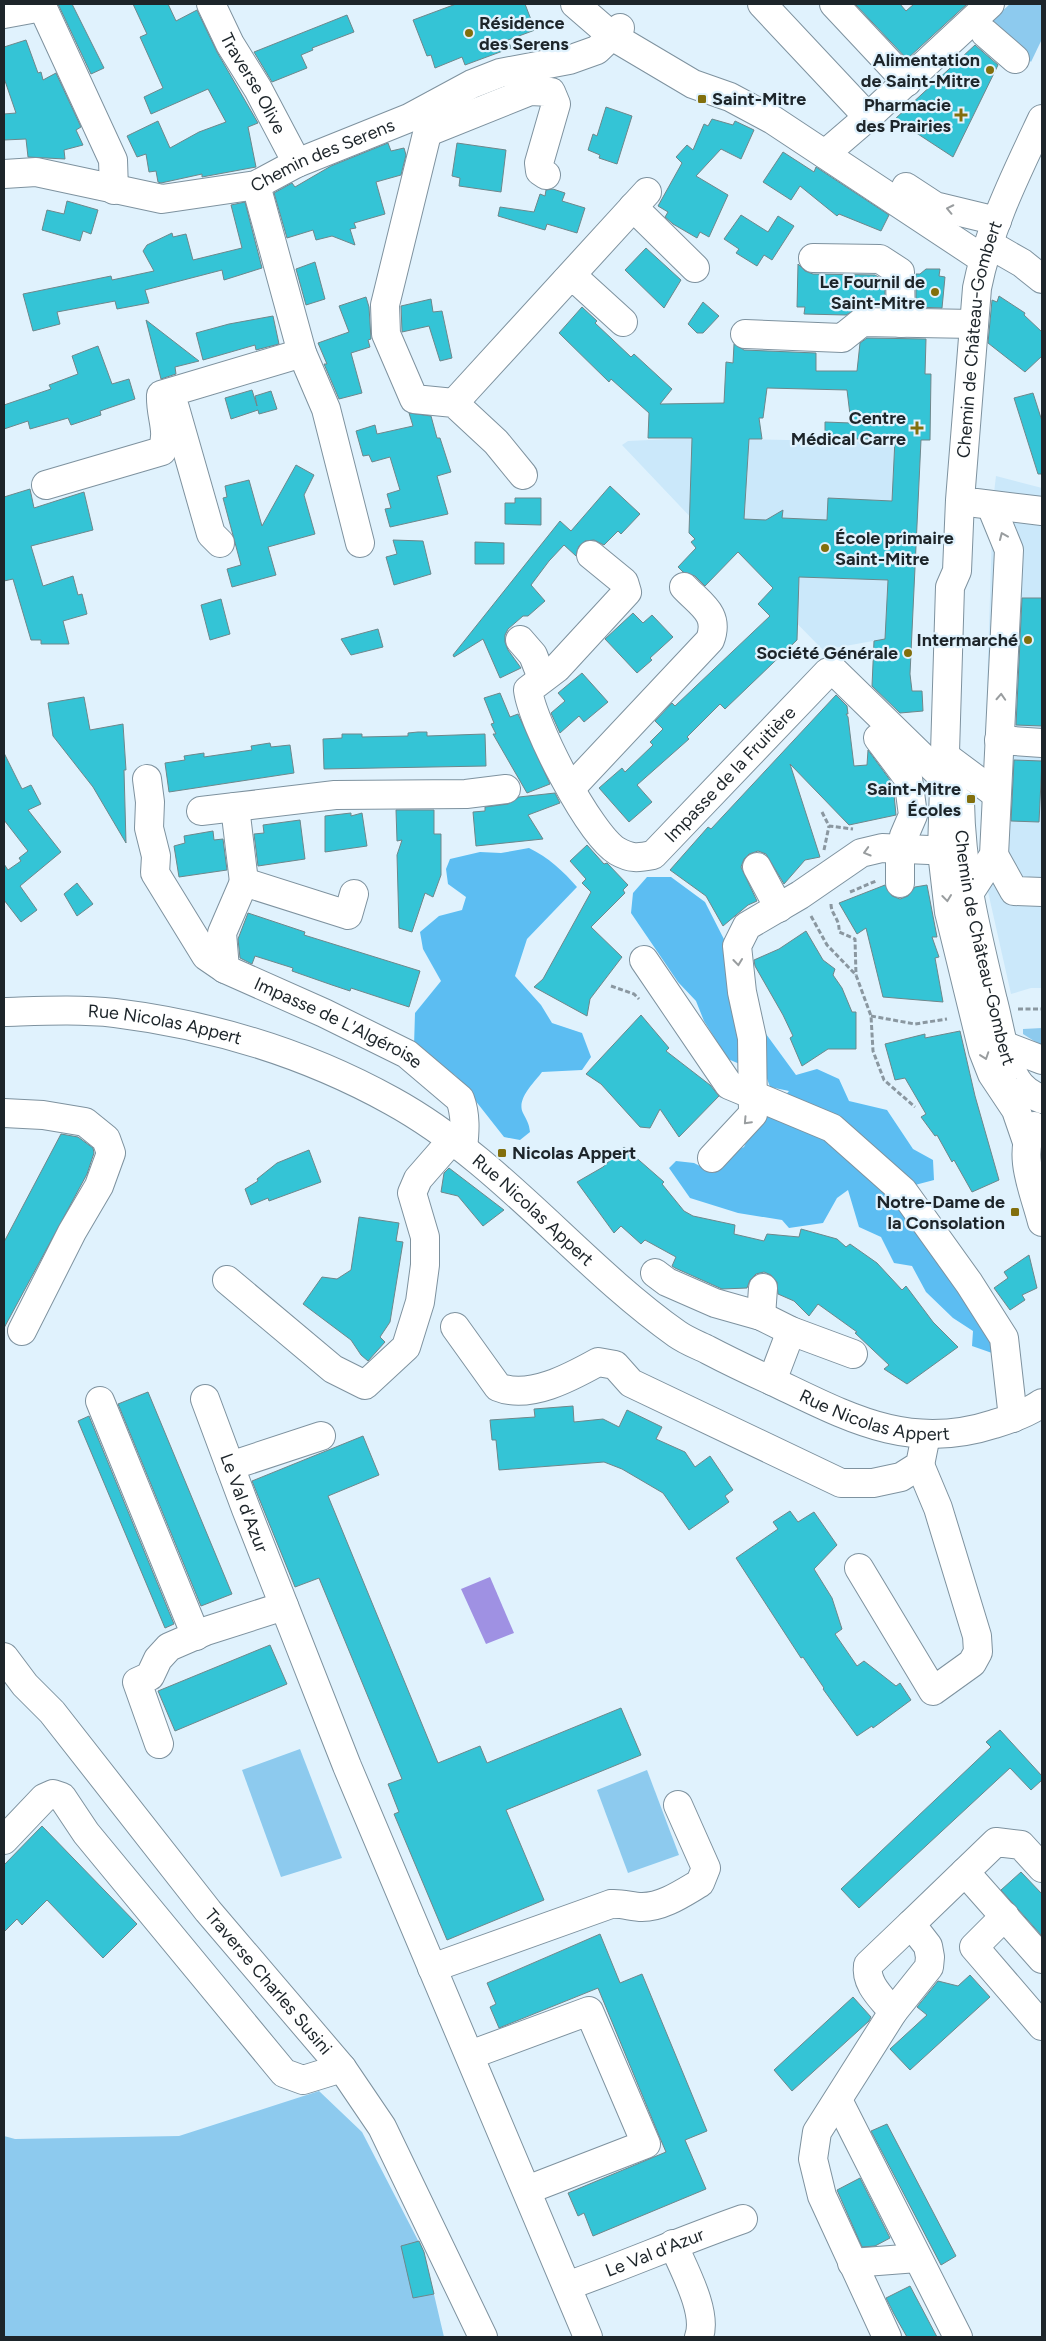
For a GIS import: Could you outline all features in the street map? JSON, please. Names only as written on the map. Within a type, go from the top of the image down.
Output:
[{"type":"street","name":"Traverse Olive","points":[[211,4],[230,44],[258,89],[297,163]]},
{"type":"street","points":[[575,4],[693,84],[734,90],[782,107],[831,148],[989,241]]},
{"type":"street","points":[[593,4],[616,32]]},
{"type":"street","points":[[762,4],[868,117]]},
{"type":"street","points":[[834,4],[907,82]]},
{"type":"street","points":[[831,148],[907,82],[990,4]]},
{"type":"street","points":[[4,14],[41,6],[113,160],[114,190]]},
{"type":"street","name":"Chemin des Serens","points":[[4,174],[36,172],[162,199],[256,185],[297,163],[409,118],[472,84],[500,73],[569,60],[596,50],[616,32]]},
{"type":"street","points":[[985,33],[1015,59]]},
{"type":"street","points":[[428,132],[530,91],[551,92],[556,104],[539,163],[540,171],[546,175]]},
{"type":"street","points":[[434,105],[385,305],[386,334],[414,399],[454,403],[496,442],[523,475]]},
{"type":"street","name":"Chemin de Château-Gombert","points":[[1042,118],[1007,192],[989,241],[977,288],[960,500],[957,572],[950,587],[953,858],[949,912],[983,1051],[992,1074],[1016,1110],[1027,1142],[1029,1172],[1042,1222]]},
{"type":"street","points":[[831,148],[935,206],[1022,263],[1042,279]]},
{"type":"street","points":[[256,185],[302,353],[326,409],[360,542]]},
{"type":"street","points":[[454,403],[640,200],[695,268]]},
{"type":"street","points":[[813,258],[880,259],[900,272],[901,323]]},
{"type":"street","points":[[566,281],[578,281],[623,322]]},
{"type":"street","points":[[745,334],[842,338],[862,322],[974,324]]},
{"type":"street","points":[[46,485],[162,451],[167,439],[160,406],[161,395],[302,353]]},
{"type":"street","points":[[170,392],[211,534],[220,543]]},
{"type":"street","points":[[960,500],[991,506],[1042,511]]},
{"type":"street","points":[[968,895],[994,842],[1009,550],[991,506]]},
{"type":"street","points":[[520,640],[533,655],[542,678],[557,668],[627,592],[624,582],[591,554]]},
{"type":"street","points":[[571,788],[710,640],[714,628],[711,615],[684,587]]},
{"type":"street","name":"Impasse de la Fruitière","points":[[542,678],[528,690],[530,703],[550,747],[592,825],[615,850],[633,859],[653,855],[828,672],[834,671],[952,789]]},
{"type":"street","points":[[878,738],[908,778],[913,815],[904,836],[895,849],[900,883]]},
{"type":"street","points":[[999,740],[1042,743]]},
{"type":"street","name":"Impasse de L'Algéroise","points":[[147,779],[150,802],[149,828],[156,856],[155,873],[206,956],[224,956],[324,1013],[407,1054],[460,1099],[464,1109],[450,1138]]},
{"type":"street","points":[[201,811],[335,795],[466,794],[506,789]]},
{"type":"street","points":[[952,789],[996,794]]},
{"type":"street","points":[[952,789],[994,842],[1014,891],[1042,892]]},
{"type":"street","points":[[224,956],[222,933],[244,882],[235,808]]},
{"type":"street","points":[[712,1158],[753,1114],[752,1038],[742,992],[737,946],[747,926],[789,901],[861,853],[895,849],[953,858]]},
{"type":"street","name":"Chemin de Château-Gombert","points":[[953,858],[968,895],[1003,1045],[1016,1079],[1026,1091],[1042,1100]]},
{"type":"street","points":[[757,867],[789,901]]},
{"type":"street","points":[[244,882],[348,915],[354,894]]},
{"type":"street","points":[[644,960],[729,1085],[832,1128],[904,1190],[969,1283],[1004,1338],[1013,1418]]},
{"type":"street","name":"Rue Nicolas Appert","points":[[4,1012],[60,1010],[113,1013],[176,1023],[254,1042],[319,1065],[361,1084],[450,1138],[485,1165],[620,1287],[680,1336],[772,1381],[868,1424],[892,1431],[926,1435],[958,1433],[1013,1418],[1042,1403]]},
{"type":"street","points":[[1003,1045],[1042,1060]]},
{"type":"street","points":[[227,1280],[333,1369],[365,1385],[406,1347],[420,1302],[425,1265],[425,1237],[412,1193],[418,1179],[450,1138],[445,1107],[444,1084]]},
{"type":"street","points":[[4,1113],[42,1115],[85,1122],[106,1139],[111,1154],[99,1186],[72,1232],[22,1331]]},
{"type":"street","points":[[1027,1142],[1032,1128],[1042,1115]]},
{"type":"street","points":[[655,1273],[667,1282],[715,1303],[761,1316],[853,1354]]},
{"type":"street","points":[[761,1316],[763,1288]]},
{"type":"street","points":[[455,1327],[498,1387],[508,1392],[546,1386],[571,1377],[598,1362],[615,1365],[630,1383],[841,1483],[873,1483],[901,1477],[920,1465]]},
{"type":"street","points":[[772,1381],[791,1330]]},
{"type":"street","name":"Le Val d'Azur","points":[[205,1399],[351,1775],[588,2337]]},
{"type":"street","points":[[100,1401],[196,1636]]},
{"type":"street","points":[[859,1568],[933,1691],[972,1663],[978,1652],[977,1636],[938,1508],[920,1465],[926,1435]]},
{"type":"street","points":[[230,1466],[321,1436]]},
{"type":"street","points":[[159,1744],[137,1682],[150,1676],[158,1659],[169,1647],[284,1606]]},
{"type":"street","name":"Traverse Charles Susini","points":[[4,1657],[25,1685],[52,1712],[208,1911],[342,2068],[382,2127],[483,2337]]},
{"type":"street","points":[[4,1840],[44,1798],[52,1794],[62,1797],[86,1833],[284,2073],[302,2080],[342,2068]]},
{"type":"street","points":[[432,1968],[611,1904],[624,1903],[641,1907],[656,1905],[700,1883],[706,1868],[678,1805]]},
{"type":"street","points":[[893,2012],[870,1984],[866,1974],[868,1966],[911,1924],[996,1842],[1021,1845],[1042,1868]]},
{"type":"street","points":[[966,1872],[1042,1959]]},
{"type":"street","points":[[1005,1916],[974,1947],[1042,2026]]},
{"type":"street","points":[[887,2337],[822,2196],[813,2160],[818,2132],[893,2012],[929,1967],[928,1946],[911,1924]]},
{"type":"street","points":[[470,2055],[589,2011],[646,2144],[527,2190]]},
{"type":"street","points":[[838,2100],[958,2337]]},
{"type":"street","name":"Le Val d'Azur","points":[[567,2286],[673,2244],[743,2220]]},
{"type":"street","points":[[673,2244],[696,2298],[702,2328],[699,2337]]},
{"type":"street","points":[[852,2263],[917,2258]]},
{"type":"path","points":[[848,892],[886,878],[895,849]]},
{"type":"path","points":[[831,900],[831,908],[840,923],[839,932],[855,939],[856,975],[871,1016],[872,1051],[884,1080],[915,1107]]},
{"type":"path","points":[[789,901],[856,975]]},
{"type":"path","points":[[611,986],[634,994],[644,1004]]},
{"type":"path","points":[[871,1016],[914,1024],[947,1020]]},
{"type":"shaded area","points":[[1010,4],[1042,4],[1042,39],[1031,62],[990,22]]},
{"type":"shaded area","name":"École primaire Saint-Mitre","points":[[692,438],[887,442],[895,439],[921,440],[912,634],[823,650],[773,599],[773,587],[728,541],[697,524],[622,445],[628,441]]},
{"type":"shaded area","points":[[996,476],[1042,488],[1042,988],[1031,988],[1011,994],[984,874],[982,848],[993,501]]},
{"type":"shaded area","points":[[529,848],[555,865],[577,887],[527,939],[515,976],[541,1005],[552,1023],[582,1033],[591,1057],[582,1070],[542,1072],[527,1091],[522,1102],[521,1108],[530,1132],[520,1140],[504,1137],[456,1076],[414,1046],[415,1013],[441,981],[423,949],[420,932],[439,916],[462,910],[466,897],[448,884],[446,869],[450,859],[480,852],[501,853]]},
{"type":"shaded area","points":[[647,877],[671,877],[705,902],[730,951],[758,1023],[796,1075],[817,1069],[839,1079],[849,1101],[887,1110],[913,1149],[933,1160],[934,1180],[915,1185],[999,1339],[992,1353],[972,1346],[973,1331],[953,1318],[926,1292],[912,1266],[894,1263],[881,1237],[859,1227],[848,1190],[837,1198],[823,1223],[789,1228],[782,1220],[738,1213],[690,1198],[669,1168],[676,1161],[694,1163],[714,1173],[730,1153],[744,1147],[750,1133],[789,1091],[770,1087],[759,1056],[742,1065],[728,1059],[704,1021],[696,1001],[678,982],[631,913],[633,893]]},
{"type":"shaded area","points":[[1042,1028],[1042,1046],[1023,1034],[1023,1029]]},
{"type":"shaded area","points":[[490,1577],[514,1633],[486,1644],[461,1589]]},
{"type":"shaded area","points":[[300,1749],[342,1858],[281,1877],[242,1770]]},
{"type":"shaded area","points":[[647,1770],[679,1855],[628,1873],[597,1790]]},
{"type":"shaded area","points":[[319,2091],[362,2132],[424,2252],[444,2337],[4,2337],[4,2136],[15,2139],[179,2136]]},
{"type":"building","points":[[58,4],[72,4],[104,68],[91,74]]},
{"type":"building","points":[[133,4],[168,4],[176,21],[197,10],[217,52],[258,123],[248,127],[256,167],[202,177],[202,174],[161,183],[158,182],[156,171],[149,172],[146,154],[137,157],[127,136],[158,121],[170,148],[199,132],[226,122],[208,89],[151,114],[144,97],[163,88],[140,37],[147,34]]},
{"type":"building","name":"Résidence des Serens","points":[[456,4],[525,4],[535,30],[508,40],[511,48],[465,65],[462,57],[435,68],[431,55],[427,56],[413,20]]},
{"type":"building","points":[[855,4],[900,4],[906,11],[914,4],[967,4],[907,59]]},
{"type":"building","points":[[347,15],[354,32],[312,48],[313,50],[301,55],[307,68],[272,82],[254,52]]},
{"type":"building","points":[[26,40],[38,73],[41,72],[43,80],[56,73],[81,127],[76,130],[83,145],[64,150],[65,159],[28,157],[26,139],[4,140],[4,114],[16,113],[4,78],[4,47]]},
{"type":"building","points":[[975,45],[998,65],[953,157],[895,119]]},
{"type":"building","points":[[606,107],[632,116],[617,164],[599,158],[600,155],[588,150],[593,134],[597,136]]},
{"type":"building","points":[[712,119],[733,125],[735,121],[754,130],[741,159],[721,149],[696,176],[728,195],[709,237],[700,232],[697,238],[673,224],[665,217],[668,212],[658,206],[682,163],[676,157],[687,145],[693,150],[704,124],[708,126]]},
{"type":"building","points":[[388,143],[391,151],[404,148],[406,155],[401,175],[376,182],[385,214],[354,223],[356,228],[350,229],[355,245],[332,236],[316,240],[313,230],[287,238],[274,193],[292,183],[295,187],[331,166]]},
{"type":"building","points":[[457,143],[506,150],[501,192],[459,186],[460,178],[452,176]]},
{"type":"building","points":[[783,152],[814,172],[816,167],[889,215],[881,231],[839,214],[837,216],[800,186],[791,200],[763,182]]},
{"type":"building","points":[[553,189],[565,193],[562,201],[585,208],[577,233],[547,224],[545,230],[498,216],[500,207],[534,212],[540,194],[545,196],[546,190]]},
{"type":"building","points":[[67,201],[98,210],[91,234],[83,231],[80,241],[42,230],[47,210],[64,214]]},
{"type":"building","points":[[245,202],[262,268],[224,280],[222,270],[145,290],[149,303],[117,309],[115,301],[57,312],[60,324],[33,331],[23,294],[111,276],[112,280],[154,271],[143,251],[147,245],[172,233],[173,237],[186,234],[193,260],[242,248],[231,205]]},
{"type":"building","points":[[741,215],[768,232],[778,216],[794,226],[772,260],[764,255],[757,266],[736,253],[739,249],[724,239]]},
{"type":"building","points":[[646,248],[681,280],[664,308],[625,270]]},
{"type":"building","points":[[315,262],[325,299],[306,305],[296,269]]},
{"type":"building","points":[[798,264],[805,271],[813,274],[875,275],[885,281],[885,307],[862,306],[846,315],[804,314],[805,307],[797,307]]},
{"type":"building","points":[[926,269],[940,269],[939,276],[945,277],[942,308],[916,307],[916,274],[920,274]]},
{"type":"building","points":[[999,296],[1025,313],[1024,315],[1042,332],[1042,356],[1025,372],[988,343],[992,300],[997,302]]},
{"type":"building","points":[[366,297],[369,307],[371,339],[368,340],[370,347],[351,353],[362,393],[339,399],[324,364],[327,364],[318,343],[349,332],[339,306]]},
{"type":"building","points":[[431,299],[433,312],[442,311],[452,358],[440,361],[429,326],[402,332],[401,306]]},
{"type":"building","points":[[703,302],[719,316],[703,333],[697,333],[688,324]]},
{"type":"building","points":[[582,307],[597,321],[595,323],[631,357],[634,354],[672,389],[660,404],[724,403],[726,362],[733,363],[734,344],[744,350],[816,353],[816,371],[857,371],[860,343],[867,338],[926,339],[925,374],[931,374],[930,440],[921,440],[910,674],[912,691],[922,691],[923,711],[900,713],[872,686],[874,641],[885,639],[888,580],[799,577],[797,640],[725,709],[720,704],[687,737],[689,739],[637,785],[652,802],[629,822],[599,788],[622,768],[625,772],[653,745],[650,742],[663,729],[655,721],[672,703],[675,706],[770,616],[758,604],[773,588],[738,552],[705,586],[695,576],[683,572],[678,567],[696,548],[691,542],[695,539],[689,533],[692,438],[648,438],[649,413],[611,379],[609,382],[559,333]],"holes":[[[767,388],[847,390],[851,423],[825,422],[825,439],[895,439],[892,501],[828,498],[827,520],[782,518],[783,510],[766,520],[744,519],[749,439],[762,439],[759,418],[763,418]]]},
{"type":"building","points":[[273,316],[279,344],[256,350],[255,345],[203,360],[196,333],[229,324]]},
{"type":"building","points":[[146,320],[199,361],[175,367],[176,374],[161,379]]},
{"type":"building","points":[[98,346],[112,384],[129,379],[135,399],[100,411],[101,415],[71,425],[68,418],[30,429],[28,421],[4,429],[4,405],[51,389],[49,385],[78,374],[72,356]]},
{"type":"building","points":[[252,390],[257,406],[255,396],[271,391],[277,409],[259,414],[258,410],[231,419],[225,398]]},
{"type":"building","points":[[1033,393],[1042,421],[1042,474],[1038,474],[1014,398]]},
{"type":"building","points":[[409,413],[431,416],[437,438],[440,438],[451,472],[437,476],[448,514],[390,527],[385,509],[391,508],[387,494],[400,490],[390,457],[372,462],[369,455],[363,456],[356,431],[375,425],[377,434],[413,426]]},
{"type":"building","points":[[296,465],[314,475],[304,495],[315,534],[268,547],[276,575],[232,587],[227,569],[241,565],[223,498],[227,497],[225,486],[249,480],[262,526]]},
{"type":"building","points":[[610,486],[640,514],[621,534],[618,531],[604,545],[594,540],[585,541],[579,546],[576,556],[564,545],[549,561],[531,585],[545,601],[528,616],[523,616],[508,629],[505,635],[508,650],[521,668],[500,678],[483,639],[454,657],[453,655],[560,521],[571,531]]},
{"type":"building","points":[[30,489],[34,508],[84,492],[93,530],[31,546],[43,586],[73,576],[78,595],[82,594],[87,614],[63,621],[69,644],[41,644],[41,640],[31,640],[13,579],[4,581],[4,497]]},
{"type":"building","points":[[515,498],[541,498],[541,525],[505,524],[505,503],[515,503]]},
{"type":"building","points":[[393,540],[423,541],[431,574],[394,585],[386,557],[397,554]]},
{"type":"building","points":[[475,542],[504,543],[504,564],[475,564]]},
{"type":"building","name":"Intermarché","points":[[1022,598],[1042,598],[1042,726],[1016,725]]},
{"type":"building","points":[[221,599],[230,634],[210,640],[201,605]]},
{"type":"building","points":[[633,613],[643,623],[652,615],[673,637],[637,673],[605,639]]},
{"type":"building","points":[[378,629],[383,647],[351,655],[341,639]]},
{"type":"building","points":[[582,673],[608,702],[584,722],[579,716],[560,733],[551,713],[565,701],[558,693]]},
{"type":"building","points":[[500,693],[510,717],[518,714],[550,784],[527,793],[493,734],[496,734],[491,724],[494,723],[484,698]]},
{"type":"building","points":[[836,695],[847,706],[848,714],[846,714],[848,717],[854,766],[867,765],[868,750],[893,784],[896,815],[849,825],[790,764],[820,857],[805,860],[784,884],[766,854],[758,851],[749,854],[744,859],[741,867],[757,901],[748,905],[723,926],[706,896],[670,870],[708,827],[711,829]]},
{"type":"building","points":[[84,697],[90,730],[123,724],[126,770],[124,770],[126,843],[93,787],[53,736],[48,703]]},
{"type":"building","points":[[427,732],[427,736],[485,734],[486,766],[324,769],[323,739],[342,738],[342,734],[362,734],[362,737],[408,736],[408,733]]},
{"type":"building","points":[[270,743],[271,747],[290,745],[294,773],[169,792],[165,763],[185,760],[184,756],[204,753],[204,757],[252,750],[251,746]]},
{"type":"building","points":[[4,753],[22,789],[31,785],[41,804],[28,810],[61,852],[20,886],[37,910],[21,922],[4,900],[4,864],[8,870],[21,861],[19,858],[28,851],[4,820]]},
{"type":"building","points":[[1014,760],[1042,761],[1039,822],[1011,821]]},
{"type":"building","points":[[555,793],[560,803],[528,815],[543,839],[476,846],[473,812],[485,811],[485,807],[508,804],[519,797]]},
{"type":"building","points":[[396,810],[434,810],[434,834],[441,834],[441,875],[433,897],[425,893],[412,932],[399,928],[397,855],[402,840],[397,841]]},
{"type":"building","points":[[351,813],[351,816],[362,813],[367,846],[325,852],[325,816]]},
{"type":"building","points":[[300,820],[305,859],[258,866],[254,834],[264,833],[263,825]]},
{"type":"building","points":[[213,831],[214,840],[223,839],[227,870],[179,877],[174,846],[185,843],[184,836]]},
{"type":"building","points":[[587,845],[604,864],[607,863],[628,885],[623,890],[625,893],[591,927],[622,957],[590,999],[587,1016],[534,987],[543,979],[591,892],[582,883],[586,879],[570,861]]},
{"type":"building","points":[[77,883],[93,904],[77,916],[64,894]]},
{"type":"building","points":[[885,885],[892,896],[900,899],[908,896],[915,887],[927,885],[937,937],[932,937],[939,957],[935,958],[943,1002],[883,997],[866,928],[857,934],[839,903]]},
{"type":"building","points":[[248,913],[305,932],[304,935],[420,971],[409,1007],[351,988],[350,991],[292,971],[293,968],[255,956],[252,964],[240,958],[238,939]]},
{"type":"building","points":[[806,931],[823,960],[835,969],[833,975],[842,988],[852,1012],[856,1012],[856,1049],[828,1049],[802,1066],[790,1038],[793,1036],[755,966],[754,960],[779,949]]},
{"type":"building","points":[[641,1015],[669,1048],[666,1051],[710,1085],[719,1096],[679,1137],[660,1109],[650,1128],[640,1127],[601,1084],[586,1074]]},
{"type":"building","points":[[960,1031],[975,1096],[999,1180],[972,1192],[937,1135],[935,1136],[921,1117],[926,1114],[905,1078],[895,1080],[885,1044],[925,1034],[925,1038]]},
{"type":"building","points":[[61,1134],[78,1137],[93,1148],[94,1153],[87,1174],[4,1328],[4,1242]]},
{"type":"building","points":[[624,1147],[664,1182],[662,1184],[684,1211],[693,1216],[735,1225],[734,1234],[764,1241],[767,1234],[799,1237],[801,1229],[837,1239],[846,1247],[850,1244],[877,1263],[902,1290],[906,1286],[933,1322],[958,1347],[907,1384],[884,1369],[889,1365],[855,1333],[857,1332],[818,1304],[809,1316],[794,1301],[778,1294],[777,1282],[771,1275],[764,1272],[756,1274],[750,1280],[747,1288],[722,1289],[675,1268],[672,1266],[676,1257],[645,1240],[641,1244],[621,1226],[614,1233],[577,1182],[603,1167]]},
{"type":"building","points":[[309,1150],[321,1182],[269,1201],[268,1198],[251,1205],[245,1189],[258,1181],[257,1179],[277,1163]]},
{"type":"building","points":[[449,1168],[504,1210],[483,1226],[458,1196],[441,1192],[444,1173]]},
{"type":"building","points":[[359,1217],[399,1223],[396,1241],[403,1242],[390,1322],[380,1337],[385,1342],[368,1361],[361,1355],[351,1340],[303,1304],[322,1277],[337,1279],[351,1270]]},
{"type":"building","points":[[1029,1255],[1037,1288],[1022,1295],[1025,1300],[1010,1310],[994,1288],[1008,1278],[1004,1272]]},
{"type":"building","points":[[148,1392],[232,1594],[201,1606],[118,1404]]},
{"type":"building","points":[[573,1406],[574,1422],[603,1419],[619,1427],[627,1410],[662,1427],[656,1439],[685,1452],[695,1467],[710,1456],[733,1490],[725,1496],[729,1502],[689,1530],[663,1493],[622,1469],[604,1462],[499,1470],[496,1440],[492,1440],[490,1420],[535,1417],[534,1409]]},
{"type":"building","points":[[89,1416],[174,1624],[165,1628],[78,1421]]},
{"type":"building","points":[[363,1436],[379,1475],[328,1496],[438,1763],[480,1746],[487,1763],[621,1708],[641,1755],[506,1810],[544,1900],[447,1940],[394,1814],[399,1812],[388,1784],[402,1779],[319,1578],[295,1587],[252,1481]]},
{"type":"building","points":[[790,1511],[798,1522],[814,1512],[837,1545],[814,1569],[832,1598],[842,1629],[835,1634],[857,1666],[864,1661],[896,1686],[900,1683],[911,1700],[873,1728],[872,1726],[857,1736],[823,1689],[803,1657],[801,1658],[736,1558],[778,1529],[773,1522]]},
{"type":"building","points":[[270,1645],[287,1684],[175,1731],[158,1691]]},
{"type":"building","points":[[1000,1730],[1042,1776],[1042,1780],[1031,1790],[1010,1768],[859,1908],[841,1889],[991,1747],[986,1742]]},
{"type":"building","points":[[42,1826],[137,1924],[103,1958],[47,1900],[22,1925],[17,1919],[4,1932],[4,1865]]},
{"type":"building","points":[[1021,1872],[1042,1894],[1042,1936],[1001,1890]]},
{"type":"building","points":[[600,1934],[620,1983],[642,1974],[707,2131],[685,2140],[706,2189],[593,2236],[584,2213],[578,2216],[568,2193],[666,2152],[598,1988],[499,2028],[490,2007],[496,2004],[487,1983]]},
{"type":"building","points":[[970,1975],[990,1997],[910,2070],[890,2049],[927,2015],[917,2007],[938,1981],[958,1986]]},
{"type":"building","points":[[853,1997],[871,2017],[869,2021],[792,2091],[774,2070]]},
{"type":"building","points":[[887,2124],[956,2256],[941,2265],[871,2131]]},
{"type":"building","points":[[860,2178],[890,2238],[875,2246],[862,2247],[837,2190]]},
{"type":"building","points":[[419,2241],[424,2252],[434,2294],[413,2298],[401,2246]]},
{"type":"building","points":[[910,2286],[937,2337],[907,2337],[894,2314],[886,2298]]},
{"type":"place","name":"Résidence des Serens","points":[[469,33]]},
{"type":"place","name":"Alimentation de Saint-Mitre","points":[[990,70]]},
{"type":"place","name":"Saint-Mitre","points":[[702,99]]},
{"type":"place","name":"Pharmacie des Prairies","points":[[961,115]]},
{"type":"place","name":"Le Fournil de Saint-Mitre","points":[[935,292]]},
{"type":"place","name":"Centre Médical Carre","points":[[917,428]]},
{"type":"place","name":"École primaire Saint-Mitre","points":[[825,548]]},
{"type":"place","name":"Intermarché","points":[[1028,640]]},
{"type":"place","name":"Société Générale","points":[[908,653]]},
{"type":"place","name":"Saint-Mitre Écoles","points":[[971,799]]},
{"type":"place","name":"Nicolas Appert","points":[[502,1153]]},
{"type":"place","name":"Notre-Dame de la Consolation","points":[[1015,1212]]}]
